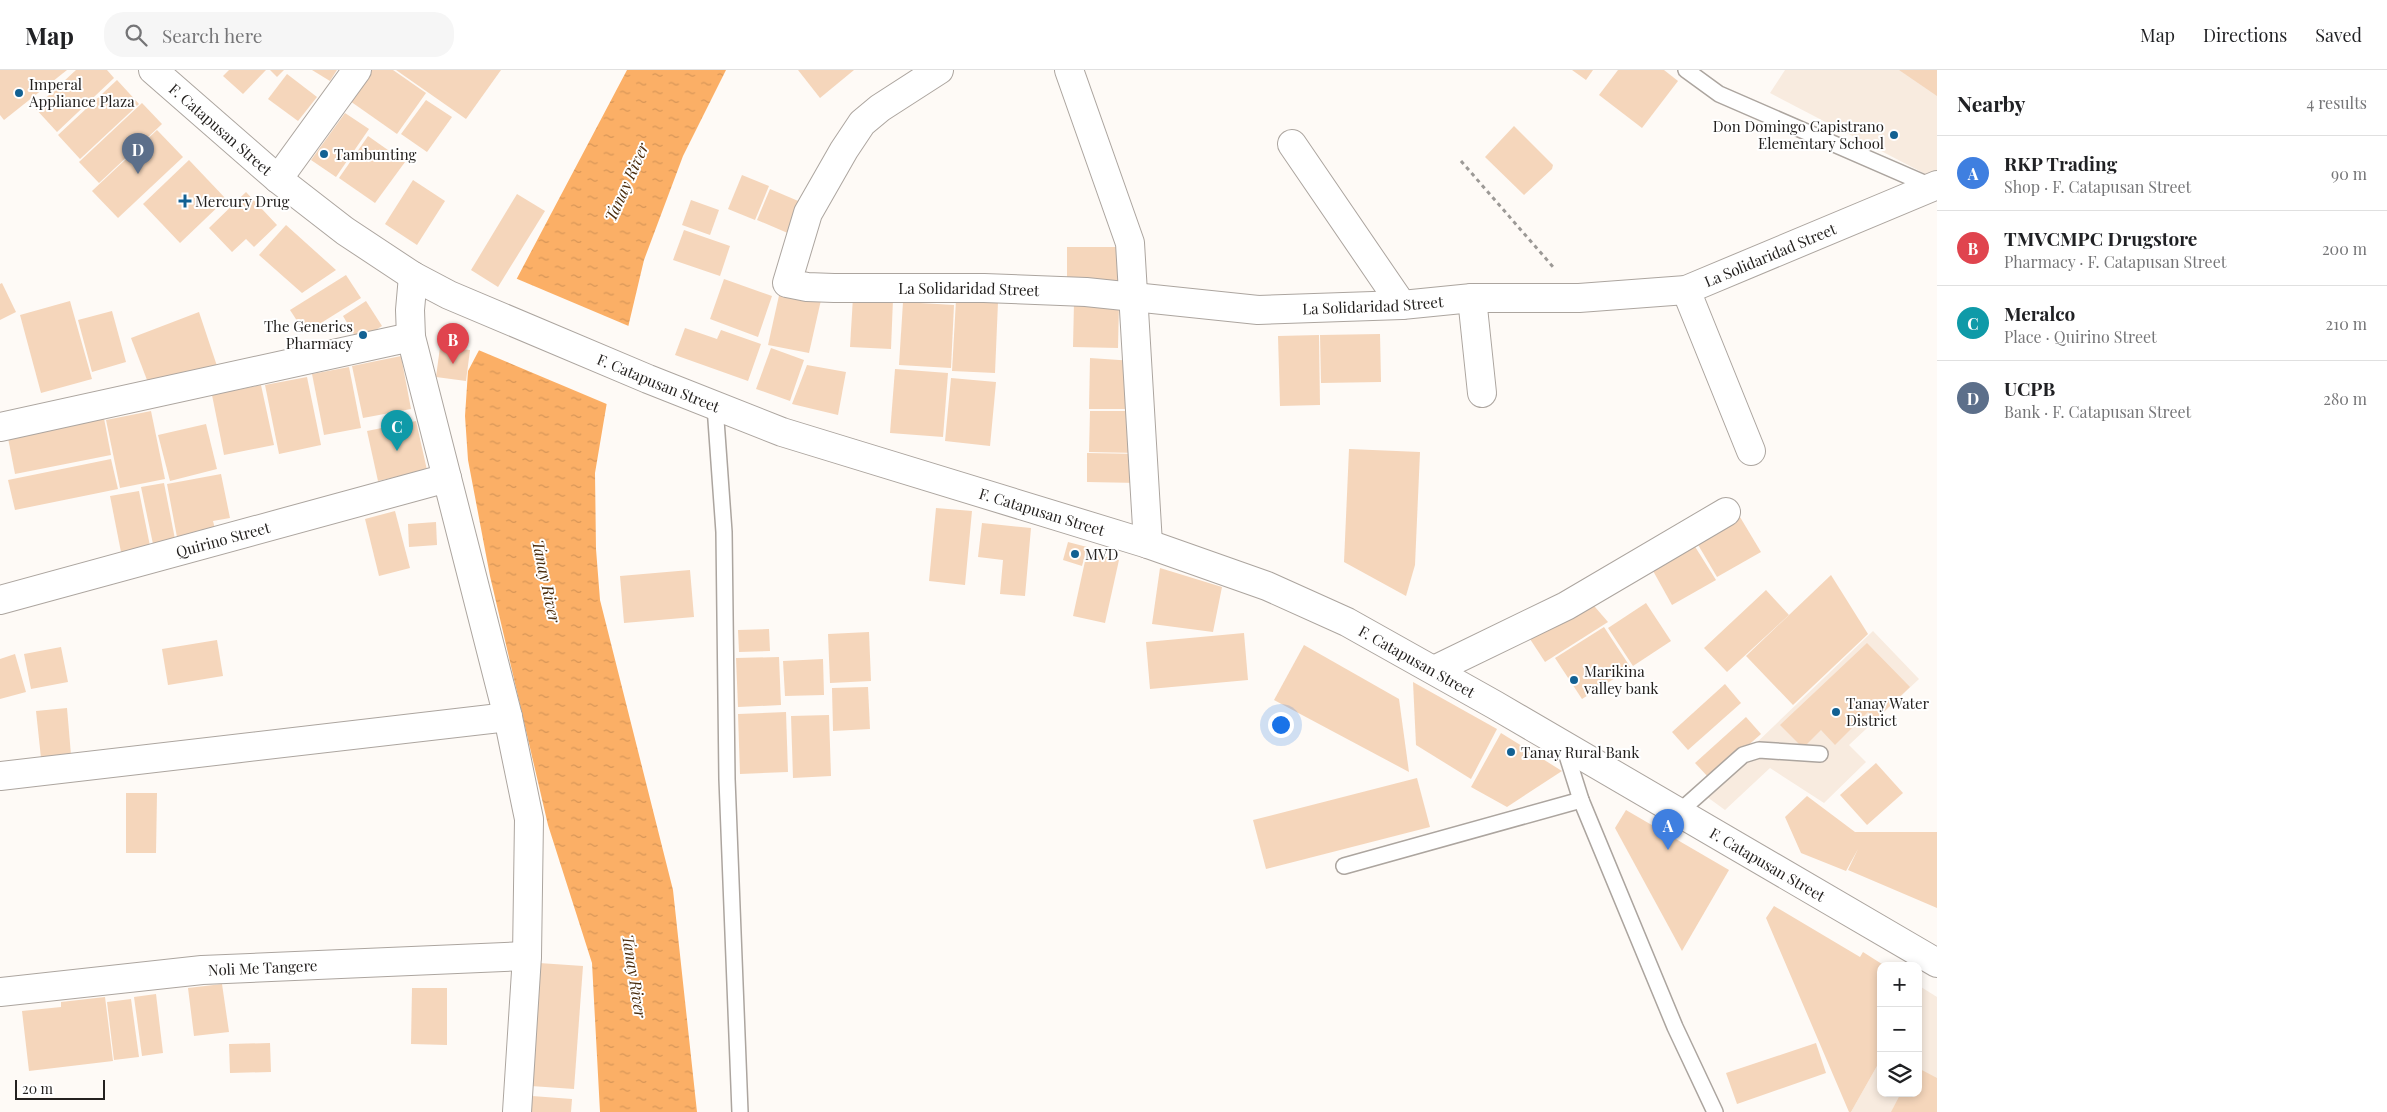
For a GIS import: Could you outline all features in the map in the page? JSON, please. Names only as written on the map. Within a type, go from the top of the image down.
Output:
[{"type":"street","name":"F. Catapusan Street","points":[[153,70],[278,179],[345,231],[413,276],[491,314],[782,432],[1148,544],[1285,594],[1347,622],[1434,670],[1937,962]]},
{"type":"street","points":[[278,179],[357,70]]},
{"type":"street","name":"La Solidaridad Street","points":[[939,70],[880,108],[862,124],[844,150],[808,213],[787,283],[807,287],[984,288],[1086,292],[1258,310],[1402,305],[1472,298],[1579,298],[1686,290],[1935,186]]},
{"type":"street","points":[[1069,70],[1130,243],[1148,544]]},
{"type":"street","points":[[1292,144],[1402,305]]},
{"type":"street","points":[[413,276],[410,310],[411,337],[508,717],[529,819],[527,956],[518,1112]]},
{"type":"street","points":[[1686,290],[1751,451]]},
{"type":"street","points":[[1472,298],[1482,393]]},
{"type":"street","points":[[0,427],[411,337]]},
{"type":"street","name":"Quirino Street","points":[[0,600],[447,478]]},
{"type":"street","points":[[1434,670],[1566,606],[1726,512]]},
{"type":"street","points":[[0,776],[508,717]]},
{"type":"street","name":"Noli Me Tangere","points":[[0,992],[202,970],[527,956]]},
{"type":"lane","points":[[1686,70],[1719,94],[1935,186]]},
{"type":"lane","points":[[715,406],[724,532],[728,779],[740,1112]]},
{"type":"lane","points":[[1564,746],[1580,800],[1675,1027],[1715,1112]]},
{"type":"lane","points":[[1679,812],[1743,755],[1759,750],[1820,754]]},
{"type":"lane","points":[[1344,866],[1580,800]]},
{"type":"path","points":[[1461,161],[1579,298]]},
{"type":"shaded area","name":"Don Domingo Capistrano Elementary School","points":[[1785,70],[1937,70],[1937,176],[1933,178],[1770,93]]},
{"type":"shaded area","name":"Tanay Water District","points":[[1873,631],[1919,679],[1849,745],[1866,762],[1824,803],[1770,768],[1725,810],[1703,794]]},
{"type":"shaded area","points":[[1922,988],[1937,997],[1937,1112],[1851,1112],[1877,1066],[1877,1097],[1922,1097]]},
{"type":"water","name":"Tanay River","points":[[627,70],[726,70],[683,156],[644,260],[625,340],[607,402],[595,473],[596,549],[600,600],[673,890],[697,1112],[600,1112],[592,963],[548,825],[490,576],[468,460],[465,416],[468,371]]},
{"type":"pier","points":[[515,278],[631,327],[609,405],[476,349]]},
{"type":"building","name":"Imperal Appliance Plaza","points":[[0,70],[67,70],[4,120],[0,115]]},
{"type":"building","points":[[76,70],[107,70],[114,78],[57,132],[35,108]]},
{"type":"building","points":[[229,70],[266,70],[243,94],[223,76]]},
{"type":"building","points":[[270,70],[284,70],[277,77]]},
{"type":"building","points":[[312,70],[337,70],[330,81]]},
{"type":"building","points":[[372,70],[393,70],[426,93],[397,134],[350,101]]},
{"type":"building","points":[[396,70],[501,70],[466,119]]},
{"type":"building","points":[[798,70],[854,70],[820,98]]},
{"type":"building","points":[[1572,70],[1593,70],[1586,80]]},
{"type":"building","points":[[1618,70],[1664,70],[1678,81],[1642,128],[1599,95]]},
{"type":"building","points":[[1899,70],[1937,70],[1937,96]]},
{"type":"building","points":[[287,74],[317,97],[298,121],[268,99]]},
{"type":"building","points":[[117,80],[139,104],[80,159],[58,135]]},
{"type":"building","points":[[426,100],[452,117],[427,152],[401,134]]},
{"type":"building","points":[[142,103],[162,124],[99,183],[79,162]]},
{"type":"building","points":[[345,113],[369,129],[336,177],[311,160]]},
{"type":"building","points":[[1514,126],[1553,165],[1552,169],[1524,195],[1485,157]]},
{"type":"building","points":[[157,130],[183,157],[118,218],[92,191]]},
{"type":"building","points":[[368,136],[405,162],[375,203],[339,178]]},
{"type":"building","name":"Mercury Drug","points":[[189,160],[226,199],[180,243],[143,204]]},
{"type":"building","points":[[742,175],[769,186],[755,220],[728,209]]},
{"type":"building","points":[[413,180],[445,201],[417,245],[385,224]]},
{"type":"building","points":[[770,189],[803,203],[790,234],[757,220]]},
{"type":"building","points":[[246,192],[277,225],[254,247],[246,239],[232,252],[209,228]]},
{"type":"building","points":[[517,194],[545,211],[498,287],[471,270]]},
{"type":"building","points":[[691,200],[719,210],[710,235],[682,225]]},
{"type":"building","points":[[286,225],[336,270],[302,293],[259,255]]},
{"type":"building","points":[[684,230],[730,246],[720,276],[673,260]]},
{"type":"building","points":[[1067,247],[1127,247],[1128,280],[1067,280]]},
{"type":"building","points":[[346,275],[361,298],[305,333],[290,310]]},
{"type":"building","points":[[724,279],[772,296],[758,337],[710,319]]},
{"type":"building","points":[[2,283],[16,312],[0,320],[0,284]]},
{"type":"building","points":[[780,291],[821,300],[809,353],[768,345]]},
{"type":"building","points":[[853,297],[893,299],[891,349],[850,347]]},
{"type":"building","points":[[956,300],[998,302],[995,373],[952,371]]},
{"type":"building","points":[[70,301],[92,379],[41,393],[20,315]]},
{"type":"building","points":[[366,301],[382,326],[358,341],[343,316]]},
{"type":"building","points":[[903,302],[954,305],[951,368],[899,365]]},
{"type":"building","points":[[1074,302],[1119,303],[1118,348],[1073,347]]},
{"type":"building","points":[[112,311],[126,362],[92,372],[78,320]]},
{"type":"building","points":[[199,312],[217,366],[147,380],[131,338]]},
{"type":"building","points":[[685,328],[717,339],[721,330],[761,344],[748,381],[675,355]]},
{"type":"building","points":[[1380,334],[1381,382],[1321,383],[1320,335]]},
{"type":"building","points":[[1319,335],[1320,405],[1280,406],[1278,336]]},
{"type":"building","points":[[440,347],[470,350],[466,381],[436,377]]},
{"type":"building","points":[[771,348],[804,360],[790,401],[756,389]]},
{"type":"building","points":[[401,356],[411,409],[363,418],[352,366]]},
{"type":"building","points":[[1090,358],[1134,361],[1137,409],[1089,409]]},
{"type":"building","points":[[807,365],[846,372],[838,415],[792,404]]},
{"type":"building","points":[[349,367],[361,428],[324,435],[312,374]]},
{"type":"building","points":[[895,369],[948,373],[943,437],[890,433]]},
{"type":"building","points":[[307,377],[321,445],[279,454],[265,385]]},
{"type":"building","points":[[951,378],[996,382],[990,446],[945,441]]},
{"type":"building","points":[[261,385],[274,445],[224,455],[212,395]]},
{"type":"building","points":[[151,411],[165,479],[120,488],[106,420]]},
{"type":"building","points":[[1090,411],[1139,411],[1138,453],[1089,452]]},
{"type":"building","points":[[103,413],[111,455],[15,474],[7,433]]},
{"type":"building","points":[[416,421],[427,470],[378,481],[367,431]]},
{"type":"building","points":[[206,424],[217,469],[170,481],[158,435]]},
{"type":"building","points":[[1349,449],[1420,452],[1415,565],[1406,596],[1344,562]]},
{"type":"building","points":[[1087,453],[1139,454],[1139,483],[1087,482]]},
{"type":"building","points":[[111,459],[118,489],[15,510],[8,480]]},
{"type":"building","points":[[221,474],[230,518],[213,521],[215,529],[177,537],[167,484]]},
{"type":"building","points":[[164,483],[175,539],[153,544],[141,487]]},
{"type":"building","points":[[139,491],[150,546],[121,552],[110,496]]},
{"type":"building","points":[[936,508],[972,511],[965,585],[929,581]]},
{"type":"building","points":[[395,511],[410,568],[379,576],[365,519]]},
{"type":"building","points":[[1740,517],[1761,552],[1717,577],[1697,543]]},
{"type":"building","points":[[436,522],[437,545],[409,547],[408,524]]},
{"type":"building","points":[[982,523],[1031,528],[1025,596],[1000,594],[1003,560],[978,557]]},
{"type":"building","name":"MVD","points":[[1068,542],[1087,547],[1082,566],[1063,560]]},
{"type":"building","points":[[1694,545],[1716,580],[1672,605],[1652,569]]},
{"type":"building","points":[[1087,552],[1119,560],[1105,623],[1073,616]]},
{"type":"building","points":[[1160,568],[1222,587],[1213,632],[1152,624]]},
{"type":"building","points":[[690,570],[694,617],[624,623],[620,576]]},
{"type":"building","points":[[1831,575],[1868,634],[1793,705],[1746,656]]},
{"type":"building","points":[[1766,590],[1789,615],[1727,672],[1704,648]]},
{"type":"building","points":[[1589,600],[1608,622],[1545,662],[1530,639]]},
{"type":"building","points":[[1646,603],[1671,641],[1633,666],[1608,628]]},
{"type":"building","points":[[1604,627],[1631,668],[1582,699],[1555,658]]},
{"type":"building","points":[[769,629],[770,651],[739,652],[738,630]]},
{"type":"building","points":[[869,632],[871,681],[830,683],[828,634]]},
{"type":"building","points":[[1244,633],[1248,680],[1150,689],[1146,642]]},
{"type":"building","points":[[217,640],[223,676],[168,685],[162,649]]},
{"type":"building","points":[[1867,643],[1910,687],[1875,720],[1868,712],[1835,745],[1821,730],[1803,748],[1780,725]]},
{"type":"building","points":[[1304,645],[1399,699],[1409,772],[1274,700]]},
{"type":"building","points":[[61,647],[68,682],[31,689],[24,654]]},
{"type":"building","points":[[15,654],[26,692],[0,699],[0,659]]},
{"type":"building","points":[[779,657],[781,705],[738,707],[736,658]]},
{"type":"building","points":[[823,659],[824,695],[785,696],[783,661]]},
{"type":"building","points":[[1413,682],[1497,729],[1471,779],[1416,745]]},
{"type":"building","points":[[1725,684],[1741,703],[1688,750],[1672,732]]},
{"type":"building","points":[[868,687],[870,729],[833,731],[832,688]]},
{"type":"building","points":[[67,708],[71,755],[41,758],[36,711]]},
{"type":"building","points":[[786,712],[788,772],[740,774],[738,714]]},
{"type":"building","points":[[829,715],[831,776],[793,778],[791,716]]},
{"type":"building","points":[[1746,717],[1761,734],[1710,779],[1695,763]]},
{"type":"building","name":"Tanay Rural Bank","points":[[1501,733],[1562,771],[1507,807],[1471,787]]},
{"type":"building","points":[[1876,763],[1903,793],[1867,825],[1840,795]]},
{"type":"building","points":[[1417,778],[1430,827],[1266,869],[1253,820]]},
{"type":"building","points":[[126,793],[157,793],[156,853],[126,853]]},
{"type":"building","points":[[1807,796],[1855,832],[1937,832],[1937,908],[1848,870],[1858,849],[1846,871],[1801,853],[1785,817]]},
{"type":"building","points":[[1626,810],[1729,870],[1682,951],[1615,828]]},
{"type":"building","points":[[1774,906],[1860,957],[1863,952],[1879,962],[1877,962],[1877,1066],[1851,1112],[1849,1112],[1766,918]]},
{"type":"building","points":[[539,963],[583,966],[574,1089],[531,1086]]},
{"type":"building","points":[[222,984],[229,1032],[194,1036],[188,988]]},
{"type":"building","points":[[412,988],[447,988],[447,1045],[411,1044]]},
{"type":"building","points":[[156,994],[163,1053],[142,1056],[134,997]]},
{"type":"building","points":[[105,997],[113,1061],[29,1071],[22,1011],[61,1007],[61,1002]]},
{"type":"building","points":[[131,999],[139,1057],[114,1060],[107,1002]]},
{"type":"building","points":[[270,1043],[271,1072],[230,1073],[229,1044]]},
{"type":"building","points":[[1816,1043],[1826,1073],[1737,1104],[1726,1073]]},
{"type":"building","points":[[1922,1070],[1937,1078],[1937,1112],[1891,1112],[1899,1097],[1922,1097]]},
{"type":"building","points":[[532,1096],[572,1099],[571,1112],[531,1112]]},
{"type":"place","name":"Imperal Appliance Plaza","points":[[19,93]]},
{"type":"place","name":"Don Domingo Capistrano Elementary School","points":[[1894,135]]},
{"type":"place","name":"Tambunting","points":[[324,154]]},
{"type":"place","name":"UCPB","points":[[138,174]]},
{"type":"place","name":"Mercury Drug","points":[[185,201]]},
{"type":"place","name":"The Generics Pharmacy","points":[[363,335]]},
{"type":"place","name":"TMVCMPC Drugstore","points":[[453,364]]},
{"type":"place","name":"Meralco","points":[[397,451]]},
{"type":"place","name":"MVD","points":[[1075,554]]},
{"type":"place","name":"Marikina valley bank","points":[[1574,680]]},
{"type":"place","name":"Tanay Water District","points":[[1836,712]]},
{"type":"place","name":"Tanay Rural Bank","points":[[1511,752]]},
{"type":"place","name":"RKP Trading","points":[[1668,850]]}]
